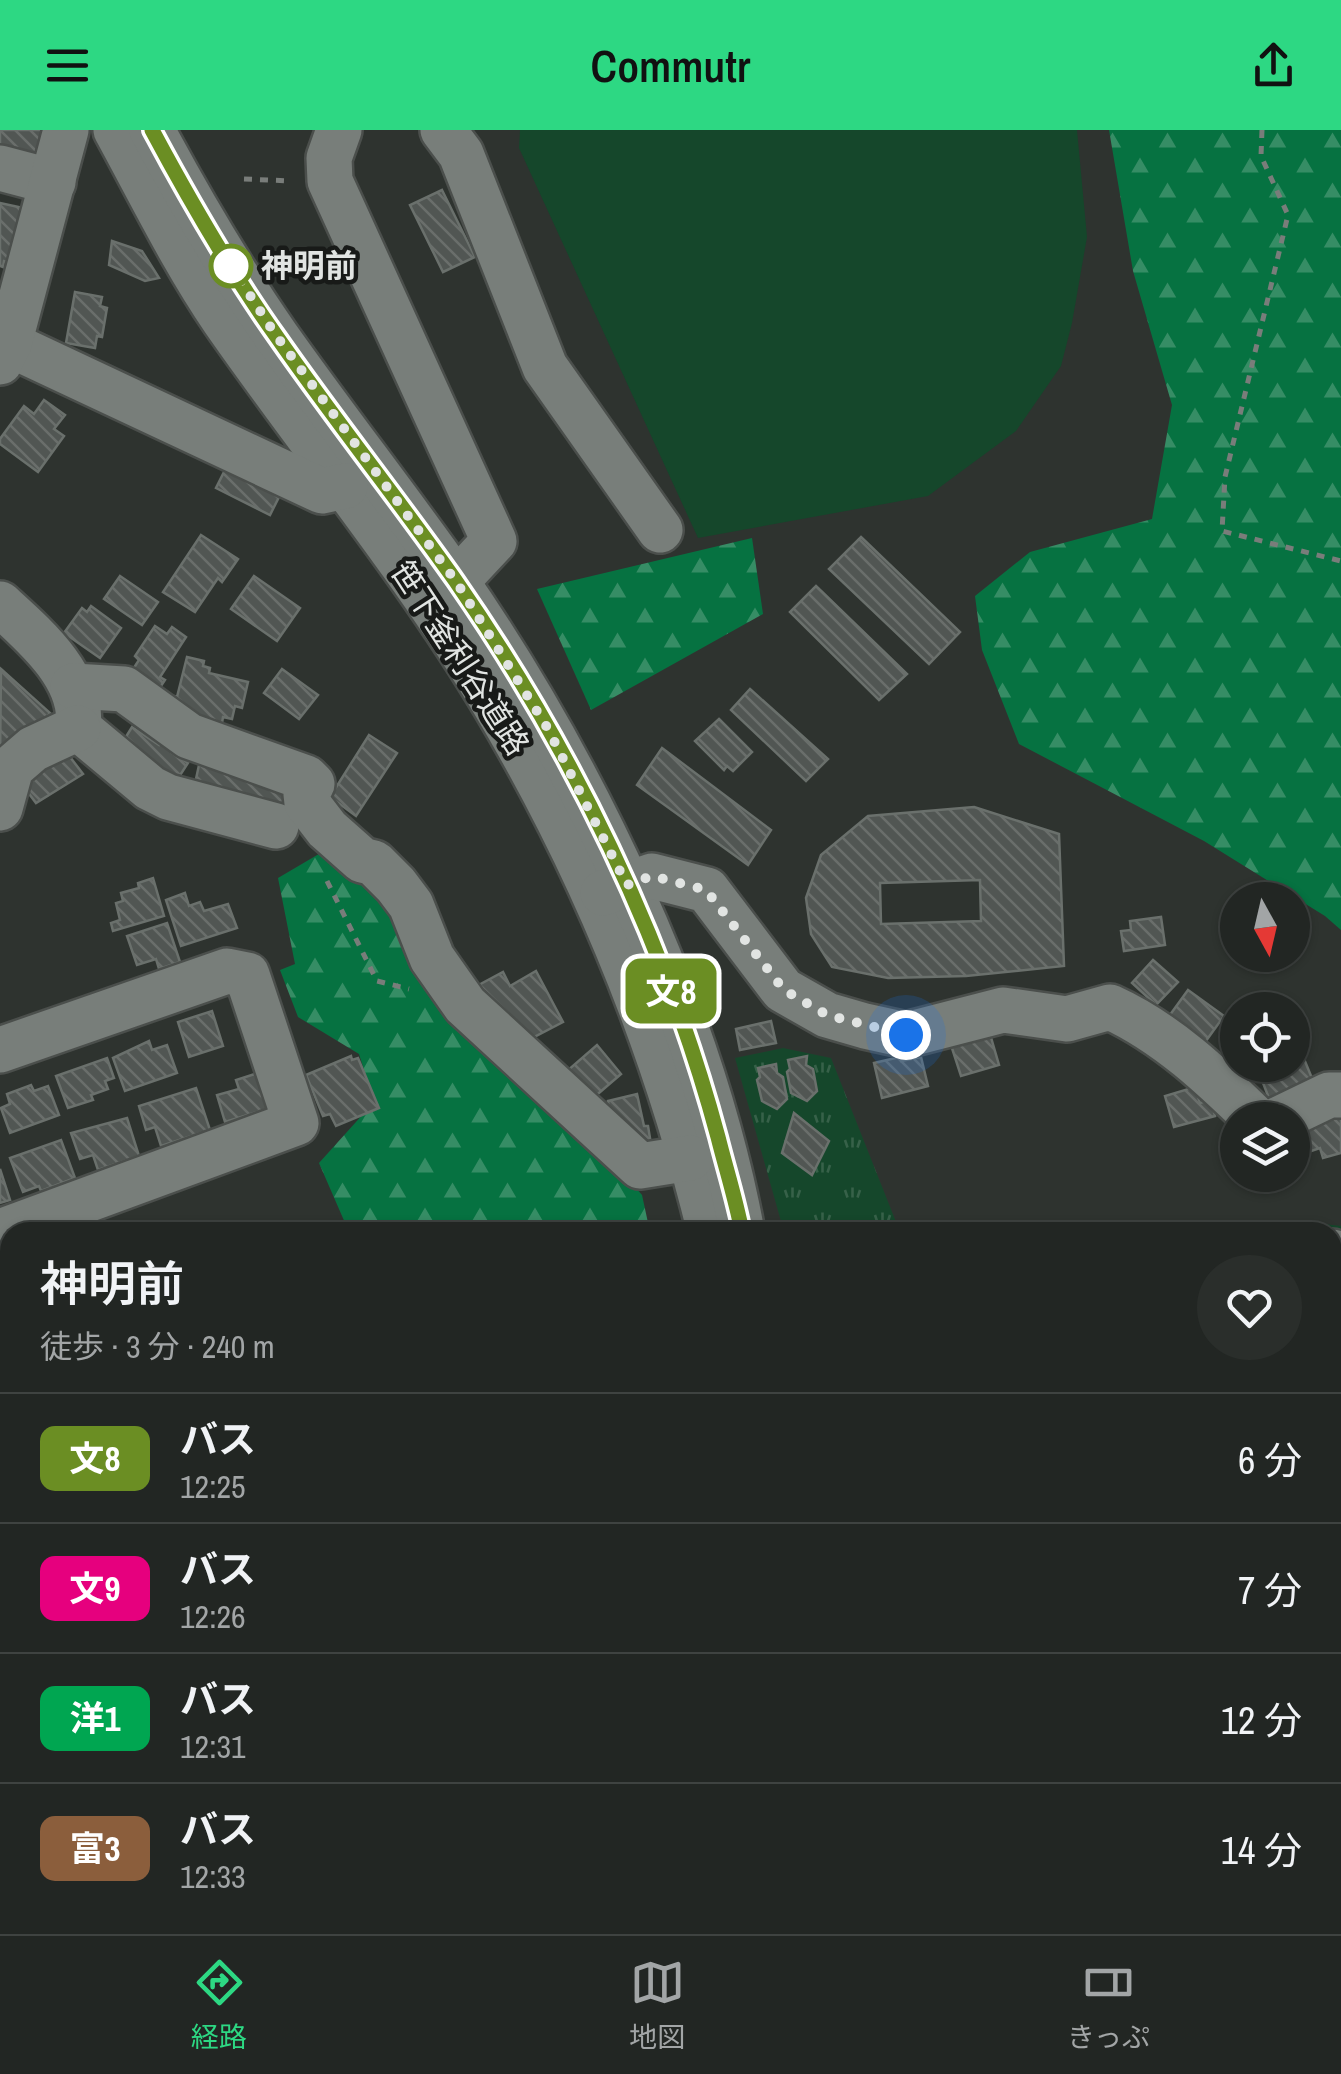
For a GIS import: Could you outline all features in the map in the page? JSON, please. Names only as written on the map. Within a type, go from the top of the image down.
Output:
[{"type":"street","points":[[66,130],[4,353],[322,491],[345,486]]},
{"type":"street","name":"笹下釜利谷道路","points":[[116,130],[205,291],[345,486],[444,595],[548,729],[611,890],[640,1004],[707,1222]]},
{"type":"street","name":"笹下釜利谷道路","points":[[152,130],[181,184],[275,334],[444,595]]},
{"type":"street","points":[[339,130],[329,158],[330,181],[494,540],[444,595]]},
{"type":"street","points":[[444,130],[461,154],[545,368],[660,530]]},
{"type":"street","points":[[0,168],[54,182]]},
{"type":"street","points":[[6,622],[75,707],[158,793],[276,826]]},
{"type":"street","points":[[0,808],[11,768],[75,707],[124,689],[189,736],[306,778],[312,784],[306,803],[327,829],[362,860],[374,863],[412,905],[432,958],[464,1005],[640,1166],[690,1158]]},
{"type":"street","points":[[611,890],[652,876],[706,890],[784,990],[827,1015],[865,1026],[906,1035],[1004,1010],[1068,1018],[1110,1007],[1142,1022],[1170,1043],[1237,1102]]},
{"type":"street","name":"笹下釜利谷道路","points":[[611,890],[682,1020],[710,1106],[739,1222]]},
{"type":"street","points":[[0,1050],[228,971],[247,974],[296,1123],[27,1222]]},
{"type":"street","points":[[1310,1105],[1341,1094]]},
{"type":"path","points":[[1262,130],[1261,156],[1288,215],[1226,477],[1222,531],[1341,561]]},
{"type":"path","points":[[244,179],[298,181]]},
{"type":"path","points":[[324,876],[378,981],[410,989]]},
{"type":"green space","points":[[520,130],[1077,130],[1087,237],[1061,366],[1016,431],[928,496],[698,538],[519,148]]},
{"type":"green space","points":[[1109,130],[1341,130],[1341,930],[1310,907],[1310,882],[1270,882],[1204,841],[1019,744],[982,650],[975,596],[1030,552],[1152,519],[1172,405],[1133,271]]},
{"type":"green space","points":[[752,538],[763,614],[591,710],[537,589]]},
{"type":"green space","points":[[341,841],[402,919],[642,1195],[648,1222],[345,1222],[319,1163],[374,1102],[359,1054],[298,1017],[280,970],[295,964],[278,878]]},
{"type":"green space","points":[[783,1048],[831,1058],[896,1222],[781,1222],[735,1058]]},
{"type":"building","points":[[0,130],[42,130],[35,158],[0,152]]},
{"type":"building","points":[[442,190],[475,257],[443,272],[410,205]]},
{"type":"building","points":[[0,203],[23,208],[14,264],[4,261],[3,267],[0,266]]},
{"type":"building","points":[[112,241],[142,251],[159,278],[145,281],[109,265]]},
{"type":"building","points":[[75,292],[102,297],[100,306],[107,308],[102,337],[97,336],[95,348],[66,343]]},
{"type":"building","points":[[44,400],[65,415],[54,429],[64,436],[38,472],[0,444],[0,439],[24,406],[34,414]]},
{"type":"building","points":[[228,464],[282,491],[270,515],[216,488]]},
{"type":"building","points":[[201,535],[238,559],[222,582],[218,578],[195,612],[163,592]]},
{"type":"building","points":[[861,537],[960,632],[929,664],[829,569]]},
{"type":"building","points":[[120,576],[158,602],[142,625],[104,599]]},
{"type":"building","points":[[254,576],[300,608],[277,641],[231,609]]},
{"type":"building","points":[[816,586],[907,674],[879,700],[790,612]]},
{"type":"building","points":[[91,606],[121,628],[100,658],[64,633],[82,608],[87,612]]},
{"type":"building","points":[[155,626],[167,634],[172,627],[186,637],[160,677],[165,680],[157,692],[130,674],[139,660],[135,656]]},
{"type":"building","points":[[187,657],[204,661],[209,673],[248,682],[242,708],[235,706],[232,719],[223,717],[222,723],[164,710],[168,694],[177,697]]},
{"type":"building","points":[[1,669],[50,713],[3,764],[0,761]]},
{"type":"building","points":[[282,669],[318,695],[299,719],[264,693]]},
{"type":"building","points":[[750,689],[828,759],[806,781],[731,710]]},
{"type":"building","points":[[719,719],[752,752],[733,771],[727,766],[724,770],[695,741]]},
{"type":"building","points":[[132,727],[159,745],[163,738],[176,746],[172,753],[188,763],[175,783],[119,748]]},
{"type":"building","points":[[369,735],[397,753],[356,816],[330,797]]},
{"type":"building","points":[[662,748],[771,830],[748,865],[637,785]]},
{"type":"building","points":[[67,753],[83,774],[36,803],[24,787],[34,780],[28,772]]},
{"type":"building","points":[[199,765],[272,781],[286,790],[281,812],[193,793]]},
{"type":"building","points":[[974,807],[1059,834],[1064,966],[966,976],[888,978],[832,967],[811,934],[806,898],[821,855],[868,816]],"holes":[[[980,880],[981,921],[881,924],[880,883]]]},
{"type":"building","points":[[153,878],[164,916],[113,931],[111,923],[120,920],[116,903],[123,901],[121,893],[139,888],[138,883]]},
{"type":"building","points":[[185,893],[189,906],[200,902],[204,911],[228,904],[237,928],[181,946],[166,900]]},
{"type":"building","points":[[1161,917],[1165,945],[1124,951],[1121,931],[1131,930],[1130,921]]},
{"type":"building","points":[[167,923],[180,962],[159,969],[156,959],[137,965],[127,936]]},
{"type":"building","points":[[1153,960],[1178,982],[1156,1005],[1132,983]]},
{"type":"building","points":[[536,971],[563,1022],[534,1037],[488,1015],[475,987],[503,972],[510,986]]},
{"type":"building","points":[[1188,990],[1220,1013],[1220,1022],[1203,1045],[1167,1019]]},
{"type":"building","points":[[212,1011],[223,1046],[189,1057],[178,1022]]},
{"type":"building","points":[[771,1021],[776,1043],[740,1050],[736,1029]]},
{"type":"building","points":[[990,1034],[999,1065],[961,1076],[951,1045]]},
{"type":"building","points":[[149,1041],[152,1050],[167,1045],[177,1073],[125,1091],[113,1058]]},
{"type":"building","points":[[597,1045],[621,1074],[592,1099],[567,1071]]},
{"type":"building","points":[[351,1056],[352,1060],[358,1058],[379,1108],[336,1126],[330,1114],[323,1116],[306,1075]]},
{"type":"building","points":[[807,1056],[806,1065],[813,1069],[817,1091],[807,1101],[791,1093],[787,1072],[788,1060]]},
{"type":"building","points":[[900,1057],[901,1061],[921,1057],[928,1086],[882,1098],[874,1063]]},
{"type":"building","points":[[107,1058],[114,1078],[105,1081],[108,1089],[91,1095],[93,1100],[68,1108],[56,1076]]},
{"type":"building","points":[[776,1064],[787,1099],[777,1109],[762,1101],[757,1080],[758,1068]]},
{"type":"building","points":[[261,1072],[273,1107],[225,1122],[217,1095],[239,1089],[236,1080]]},
{"type":"building","points":[[1310,1073],[1316,1088],[1282,1102],[1270,1102],[1263,1082],[1310,1082]]},
{"type":"building","points":[[31,1085],[34,1091],[48,1086],[59,1115],[10,1133],[1,1108],[10,1104],[7,1094]]},
{"type":"building","points":[[1195,1087],[1200,1103],[1211,1100],[1215,1116],[1174,1127],[1165,1096]]},
{"type":"building","points":[[196,1088],[210,1130],[161,1146],[155,1127],[146,1130],[139,1106]]},
{"type":"building","points":[[637,1094],[651,1144],[611,1126],[608,1101]]},
{"type":"building","points":[[794,1113],[829,1141],[812,1175],[782,1153]]},
{"type":"building","points":[[1341,1113],[1341,1153],[1323,1158],[1320,1148],[1310,1151],[1310,1127]]},
{"type":"building","points":[[127,1118],[139,1156],[98,1170],[93,1155],[80,1159],[71,1133]]},
{"type":"building","points":[[61,1140],[75,1178],[41,1191],[39,1186],[23,1192],[10,1158]]},
{"type":"building","points":[[0,1169],[10,1200],[0,1203]]},
{"type":"bus line","name":"文8","points":[[152,130],[181,184],[275,334],[457,583],[548,729],[627,885],[676,1002],[710,1106],[740,1222]]},
{"type":"place","name":"神明前","points":[[231,266]]},
{"type":"route","points":[[231,266],[275,334],[457,583],[548,729],[627,885],[652,876],[706,890],[784,990],[827,1015],[906,1035]]}]
